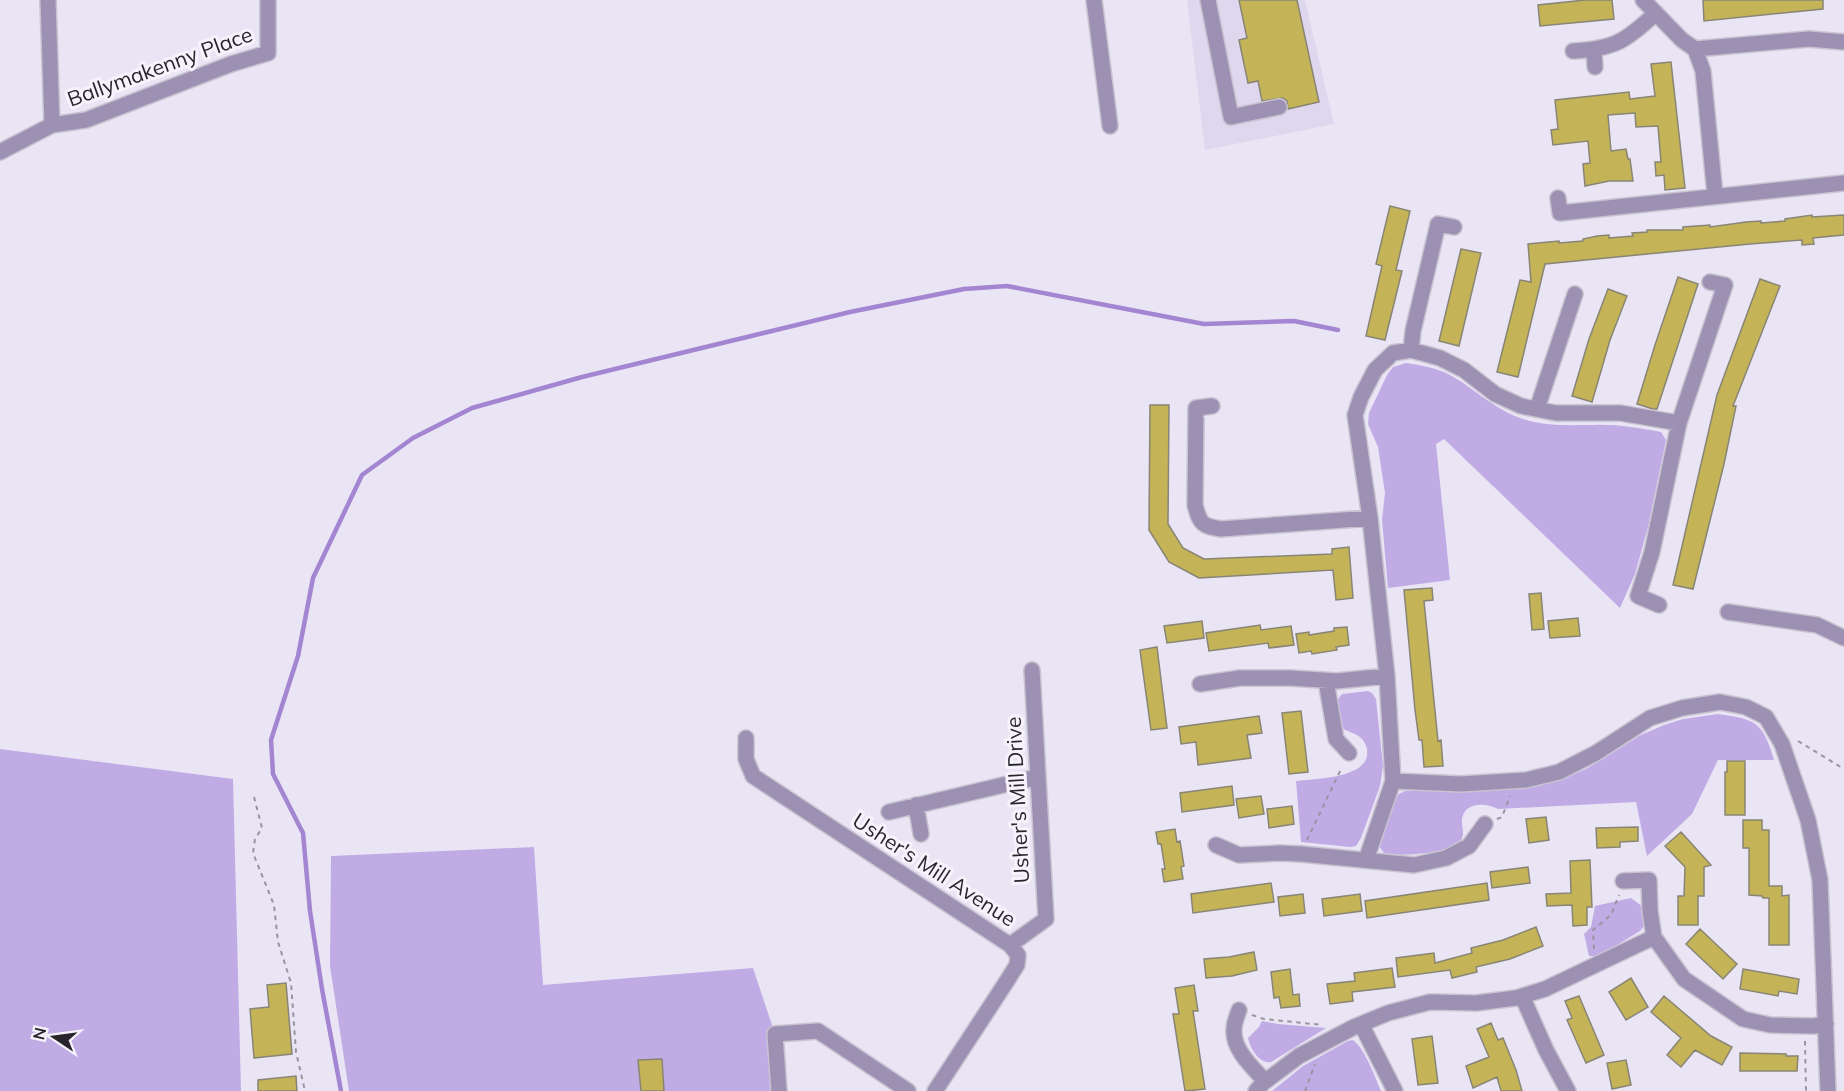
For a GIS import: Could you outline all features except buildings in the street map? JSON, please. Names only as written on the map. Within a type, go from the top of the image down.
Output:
[{"type":"street","points":[[0,152],[52,125],[48,0]]},
{"type":"street","name":"Ballymakenny Place","points":[[52,125],[86,120],[268,53],[268,0]]},
{"type":"street","points":[[1094,0],[1110,126]]},
{"type":"street","points":[[1208,0],[1231,117],[1279,107]]},
{"type":"street","points":[[1643,0],[1682,40],[1695,49],[1703,70],[1715,195]]},
{"type":"street","points":[[1573,51],[1594,50],[1618,44],[1638,31],[1656,13]]},
{"type":"street","points":[[1695,49],[1809,39],[1844,42]]},
{"type":"street","points":[[1594,50],[1595,67]]},
{"type":"street","points":[[1558,198],[1560,213],[1844,183]]},
{"type":"street","points":[[1411,351],[1413,332],[1438,224],[1454,227]]},
{"type":"street","points":[[1659,604],[1638,596],[1652,552],[1679,423],[1725,285],[1710,282]]},
{"type":"street","points":[[1537,410],[1575,294]]},
{"type":"street","points":[[1366,860],[1393,781],[1387,676],[1370,518],[1355,415],[1360,397],[1375,370],[1393,353],[1411,351],[1440,358],[1464,370],[1495,394],[1521,406],[1556,413],[1620,413],[1679,423]]},
{"type":"street","points":[[1212,406],[1196,408],[1195,505],[1198,519],[1206,526],[1221,529],[1370,518]]},
{"type":"street","points":[[1728,612],[1817,625],[1844,638]]},
{"type":"street","name":"Usher's Mill Drive","points":[[1010,945],[1047,919],[1032,670]]},
{"type":"street","points":[[1200,684],[1240,678],[1337,681],[1387,676]]},
{"type":"street","points":[[1326,681],[1336,739],[1349,753]]},
{"type":"street","points":[[1393,781],[1461,784],[1527,780],[1559,772],[1596,753],[1650,718],[1682,708],[1720,702],[1746,707],[1766,717],[1782,744],[1808,820],[1820,880],[1828,1091]]},
{"type":"street","name":"Usher's Mill Avenue","points":[[746,738],[746,759],[753,776],[1010,945],[1018,955],[1017,965],[935,1091]]},
{"type":"street","points":[[889,812],[1037,777]]},
{"type":"street","points":[[916,806],[921,834]]},
{"type":"street","points":[[1216,845],[1239,855],[1301,854],[1414,865],[1446,858],[1469,846],[1485,824]]},
{"type":"street","points":[[1623,881],[1649,880],[1654,937],[1684,979],[1743,1019],[1770,1025],[1826,1024]]},
{"type":"street","points":[[1239,1010],[1233,1030],[1238,1046],[1261,1086],[1299,1056],[1342,1033],[1388,1013],[1430,1002],[1476,1003],[1522,996],[1545,989],[1654,937]]},
{"type":"street","points":[[1522,996],[1546,1050],[1568,1091]]},
{"type":"street","points":[[1361,1024],[1395,1091]]},
{"type":"street","points":[[779,1091],[775,1034],[818,1031],[908,1091]]},
{"type":"path","points":[[1782,744],[1788,739],[1800,742],[1844,769]]},
{"type":"path","points":[[1301,854],[1349,753]]},
{"type":"path","points":[[1485,824],[1502,817],[1510,795],[1527,780]]},
{"type":"path","points":[[254,797],[262,828],[255,839],[253,853],[274,904],[278,942],[291,983],[296,1052],[304,1091]]},
{"type":"path","points":[[1594,967],[1593,930],[1611,915],[1623,881]]},
{"type":"path","points":[[1239,1010],[1264,1019],[1329,1025],[1342,1033]]},
{"type":"path","points":[[1804,1026],[1806,1091]]},
{"type":"path","points":[[1305,1091],[1317,1059],[1317,1047]]},
{"type":"shaded area","points":[[1187,0],[1305,0],[1334,124],[1205,150]]},
{"type":"shaded area","points":[[1406,363],[1446,373],[1500,409],[1529,421],[1556,425],[1619,426],[1661,432],[1666,440],[1648,527],[1635,574],[1620,608],[1444,439],[1436,444],[1450,580],[1388,588],[1382,520],[1385,493],[1378,447],[1368,424],[1369,413],[1387,375],[1393,367]]},
{"type":"shaded area","points":[[1368,691],[1376,699],[1383,766],[1380,786],[1361,838],[1356,846],[1350,847],[1301,842],[1296,781],[1338,776],[1364,763],[1367,748],[1359,736],[1340,727],[1335,703],[1342,694]]},
{"type":"shaded area","points":[[1718,714],[1742,718],[1756,725],[1766,738],[1774,760],[1718,760],[1692,814],[1647,856],[1636,802],[1498,809],[1487,805],[1475,805],[1463,815],[1463,833],[1461,840],[1455,845],[1436,851],[1401,855],[1384,853],[1379,846],[1379,839],[1393,800],[1405,791],[1531,787],[1586,769],[1641,735],[1664,725],[1683,719]]},
{"type":"shaded area","points":[[0,749],[233,779],[241,1091],[0,1091]]},
{"type":"shaded area","points":[[534,847],[543,985],[753,968],[775,1034],[779,1091],[349,1091],[330,966],[331,856]]},
{"type":"shaded area","points":[[1631,898],[1643,907],[1644,926],[1640,931],[1599,956],[1589,956],[1584,934],[1591,927],[1595,906]]},
{"type":"shaded area","points":[[1262,1021],[1326,1028],[1271,1062],[1267,1062],[1259,1058],[1248,1038]]},
{"type":"shaded area","points":[[1353,1040],[1366,1056],[1381,1091],[1272,1091],[1303,1066]]},
{"type":"waterway","points":[[341,1091],[310,911],[303,833],[273,774],[271,740],[298,656],[313,578],[362,475],[413,438],[472,408],[582,377],[850,312],[964,289],[1007,286],[1204,324],[1294,321],[1338,330]]}]
